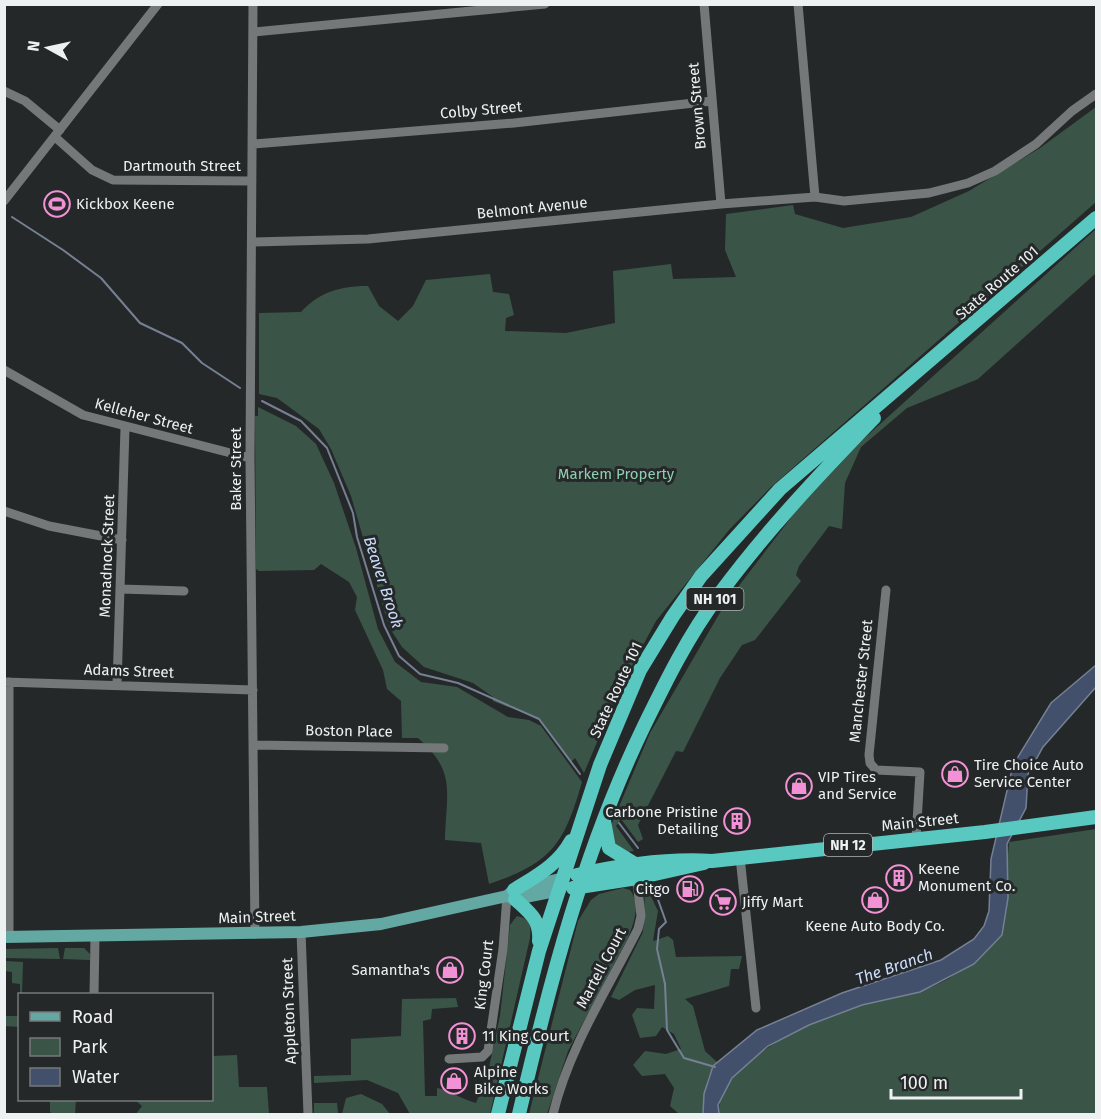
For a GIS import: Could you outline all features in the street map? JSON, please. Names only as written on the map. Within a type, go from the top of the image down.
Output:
[{"type":"highway","name":"State Route 101","points":[[498,1114],[539,951],[600,765],[640,670],[701,576],[794,476],[920,372],[1096,218]]},
{"type":"highway","name":"State Route 101","points":[[519,1114],[557,959],[581,880],[624,768],[667,677],[716,597],[805,489],[920,372]]},
{"type":"highway","points":[[606,813],[603,823],[609,848],[636,871]]},
{"type":"highway","name":"Main Street","points":[[562,884],[636,871],[685,859],[712,861],[985,832],[1096,817]]},
{"type":"highway","points":[[539,951],[540,928],[536,919],[512,895],[549,869],[565,852],[584,818]]},
{"type":"main road","name":"Main Street","points":[[7,937],[301,932],[381,924],[562,884]]},
{"type":"street","points":[[4,201],[158,4]]},
{"type":"street","name":"Baker Street","points":[[253,4],[250,458],[255,934]]},
{"type":"street","points":[[253,32],[545,4]]},
{"type":"street","name":"Brown Street","points":[[704,4],[722,204]]},
{"type":"street","points":[[798,4],[815,197]]},
{"type":"street","name":"Dartmouth Street","points":[[4,91],[25,101],[92,170],[113,180],[252,181]]},
{"type":"street","name":"Belmont Avenue","points":[[252,242],[368,239],[722,204],[815,197],[844,201],[929,193],[968,183],[995,171],[1036,144],[1072,111],[1096,94]]},
{"type":"street","name":"Colby Street","points":[[252,144],[514,123],[712,101]]},
{"type":"street","name":"Kelleher Street","points":[[4,370],[83,415],[125,428],[250,458]]},
{"type":"street","name":"Monadnock Street","points":[[117,685],[122,589],[125,428]]},
{"type":"street","points":[[4,511],[50,526],[122,540]]},
{"type":"street","points":[[122,589],[184,591]]},
{"type":"street","name":"Manchester Street","points":[[886,590],[869,755],[870,763],[876,770],[920,772],[916,838]]},
{"type":"street","points":[[7,682],[7,937]]},
{"type":"street","name":"Adams Street","points":[[7,682],[253,690]]},
{"type":"street","name":"Boston Place","points":[[253,745],[444,748]]},
{"type":"street","points":[[740,857],[756,1008]]},
{"type":"street","name":"Martell Court","points":[[553,1114],[559,1090],[578,1042],[638,929],[641,916],[636,871]]},
{"type":"street","name":"King Court","points":[[449,1059],[482,1057],[488,1051],[512,895]]},
{"type":"street","name":"Appleton Street","points":[[301,932],[308,1114]]},
{"type":"street","points":[[94,993],[95,937]]},
{"type":"green space","name":"Markem Property","points":[[1096,107],[1096,202],[771,487],[729,530],[656,621],[619,690],[584,773],[575,758],[571,762],[539,719],[493,701],[493,697],[473,683],[424,667],[402,647],[389,627],[351,496],[331,449],[319,429],[277,398],[259,394],[259,313],[301,312],[323,295],[349,287],[368,286],[379,306],[398,321],[413,306],[426,280],[490,274],[493,292],[509,294],[514,315],[506,318],[505,331],[566,333],[615,323],[613,271],[671,264],[673,279],[736,277],[725,250],[726,214],[793,205],[795,214],[843,228],[911,217],[969,191],[1040,148]]},
{"type":"green space","points":[[1096,229],[1096,273],[978,379],[907,408],[861,447],[845,483],[842,529],[829,526],[799,566],[796,575],[801,581],[755,640],[742,645],[720,678],[683,752],[676,751],[638,825],[643,839],[638,842],[621,819],[616,826],[634,851],[627,852],[612,845],[610,828],[650,733],[725,604],[796,511],[858,444]]},
{"type":"green space","points":[[258,407],[296,426],[316,444],[334,483],[356,548],[378,629],[395,662],[421,682],[457,687],[508,717],[529,720],[541,726],[582,782],[569,821],[561,836],[541,859],[528,868],[489,884],[481,843],[445,840],[447,796],[444,773],[439,762],[418,738],[402,738],[401,701],[387,689],[383,670],[355,610],[357,597],[349,582],[321,564],[314,570],[259,571],[256,569],[255,416],[258,416]]},
{"type":"green space","points":[[1096,829],[1096,1114],[719,1114],[723,1095],[734,1076],[752,1059],[774,1044],[844,1010],[914,993],[933,986],[955,975],[984,953],[1002,935],[1009,842]]},
{"type":"green space","points":[[623,888],[630,890],[636,907],[628,938],[568,1051],[547,1114],[529,1114],[578,921],[591,900],[599,894]]},
{"type":"green space","points":[[647,888],[658,911],[653,941],[668,936],[673,940],[676,957],[742,956],[739,969],[731,969],[729,986],[685,999],[693,1006],[705,1051],[717,1062],[708,1080],[703,1114],[679,1114],[670,1106],[674,1088],[665,1074],[642,1076],[633,1065],[645,1051],[666,1054],[681,1049],[674,1034],[662,1027],[656,1036],[640,1038],[632,1015],[637,1008],[654,1009],[655,985],[635,990],[619,1000],[611,997],[643,932],[645,889]]},
{"type":"green space","points":[[517,916],[528,921],[530,938],[490,1114],[410,1114],[398,1093],[367,1080],[314,1083],[314,1076],[351,1075],[351,1039],[401,1036],[402,999],[456,998],[458,1007],[432,1009],[431,1019],[423,1021],[425,1096],[437,1096],[437,1088],[476,1103],[488,1072],[500,1016],[510,925]]},
{"type":"green space","points":[[58,948],[60,959],[5,958],[5,949]]},
{"type":"green space","points":[[65,948],[84,948],[90,954],[90,960],[63,959]]},
{"type":"green space","points":[[5,961],[23,962],[22,993],[20,993],[20,984],[12,983],[12,972],[5,971]]},
{"type":"green space","points":[[5,1016],[18,1016],[18,1027],[5,1026]]},
{"type":"green space","points":[[237,1055],[239,1087],[267,1087],[269,1114],[136,1114],[142,1106],[136,1101],[213,1101],[213,1056]]},
{"type":"green space","points":[[361,1094],[382,1104],[390,1114],[342,1114],[346,1098]]},
{"type":"green space","points":[[50,1101],[76,1101],[75,1114],[50,1112]]},
{"type":"green space","points":[[314,1103],[337,1103],[338,1113],[314,1114]]},
{"type":"water","points":[[1096,665],[1096,687],[1043,747],[1028,774],[1026,808],[1007,844],[1008,898],[1002,935],[974,964],[920,992],[862,1005],[809,1025],[768,1046],[732,1078],[718,1105],[719,1114],[703,1114],[704,1094],[713,1066],[757,1030],[842,993],[941,960],[974,939],[984,926],[989,911],[991,859],[1013,765],[1051,703]]},
{"type":"waterway","name":"Beaver Brook","points":[[12,217],[101,278],[140,323],[182,343],[202,363],[240,388]]},
{"type":"waterway","name":"Beaver Brook","points":[[262,401],[301,421],[327,448],[353,513],[357,537],[384,625],[399,656],[420,674],[458,683],[539,719],[580,774]]},
{"type":"waterway","name":"Beaver Brook","points":[[619,823],[638,848]]},
{"type":"waterway","name":"Beaver Brook","points":[[656,894],[666,922],[659,929],[657,949],[665,984],[667,1030],[684,1058],[715,1067]]},
{"type":"place","name":"Kickbox Keene","points":[[57,204]]},
{"type":"place","name":"Tire Choice Auto Service Center","points":[[955,774]]},
{"type":"place","name":"VIP Tires and Service","points":[[799,786]]},
{"type":"place","name":"Carbone Pristine Detailing","points":[[737,821]]},
{"type":"place","name":"Keene Monument Co.","points":[[899,878]]},
{"type":"place","name":"Citgo","points":[[690,889]]},
{"type":"place","name":"Keene Auto Body Co.","points":[[875,900]]},
{"type":"place","name":"Jiffy Mart","points":[[723,902]]},
{"type":"place","name":"Samantha's","points":[[450,970]]},
{"type":"place","name":"11 King Court","points":[[462,1036]]},
{"type":"place","name":"Alpine Bike Works","points":[[454,1081]]},
{"type":"water label","name":"The Branch","points":[[894,966]]}]
